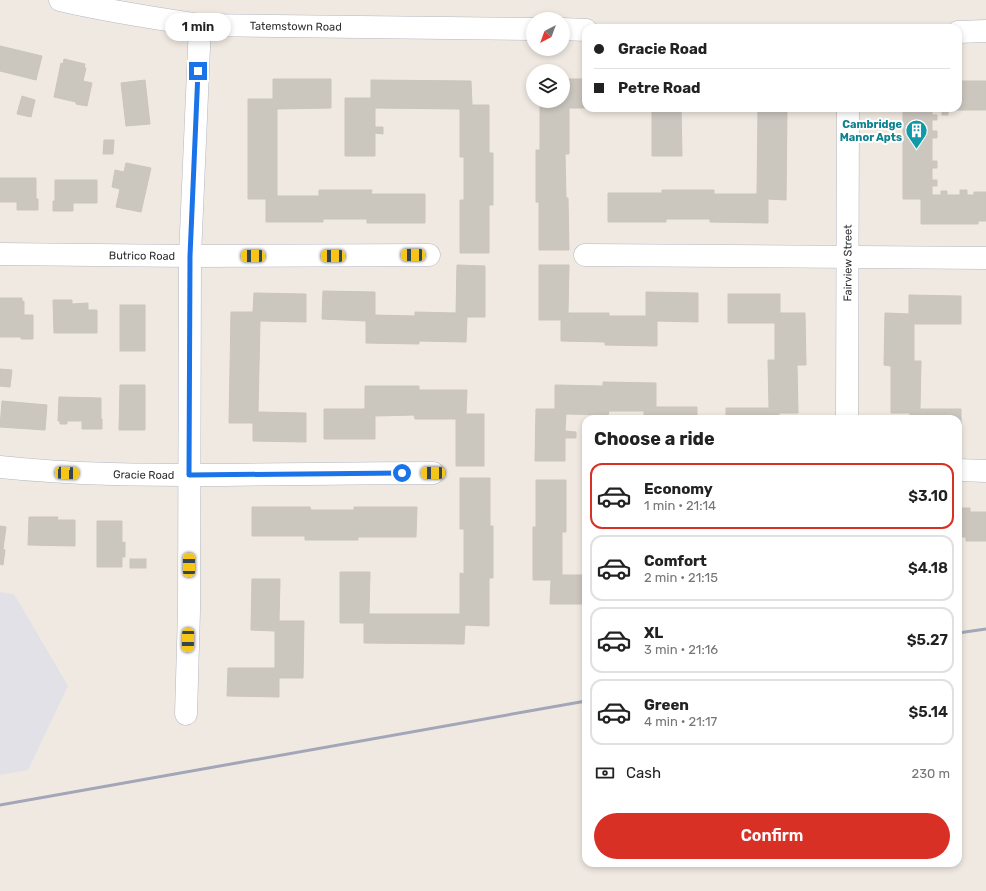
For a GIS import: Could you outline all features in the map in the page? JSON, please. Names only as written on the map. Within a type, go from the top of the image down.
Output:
[{"type":"street","name":"Tatemstown Road","points":[[60,0],[90,7],[200,25],[526,29]]},
{"type":"street","points":[[186,714],[190,256],[200,25]]},
{"type":"street","points":[[570,30],[582,30]]},
{"type":"street","points":[[962,32],[986,31]]},
{"type":"street","name":"Fairview Street","points":[[847,415],[848,112]]},
{"type":"street","name":"Butrico Road","points":[[0,254],[190,256],[429,255]]},
{"type":"street","points":[[585,255],[986,258]]},
{"type":"street","name":"Gracie Road","points":[[0,467],[67,473],[189,475],[433,473]]},
{"type":"street","points":[[962,470],[986,471]]},
{"type":"shaded area","points":[[0,592],[14,594],[68,686],[28,770],[0,775]]},
{"type":"building","points":[[0,46],[42,56],[36,80],[0,71]]},
{"type":"building","points":[[64,59],[85,64],[84,68],[86,68],[83,81],[92,83],[87,106],[54,97],[61,63],[63,64]]},
{"type":"building","points":[[273,79],[331,79],[331,108],[277,109],[277,196],[319,196],[319,190],[372,190],[371,194],[425,194],[425,223],[367,223],[367,219],[323,219],[323,222],[266,222],[266,199],[248,199],[248,99],[273,99]]},
{"type":"building","points":[[570,79],[582,79],[582,108],[570,108]]},
{"type":"building","points":[[145,80],[150,124],[126,126],[121,83]]},
{"type":"building","points":[[371,80],[471,81],[472,105],[489,105],[489,153],[493,153],[493,205],[489,205],[489,253],[460,253],[460,200],[464,200],[464,157],[460,157],[460,109],[375,108],[375,127],[383,127],[383,134],[375,133],[375,156],[345,156],[345,98],[371,98]]},
{"type":"building","name":"Cambridge Manor Apts","points":[[962,81],[986,81],[986,110],[962,110]]},
{"type":"building","points":[[22,96],[35,100],[31,117],[17,114]]},
{"type":"building","points":[[540,108],[569,108],[569,154],[565,154],[569,250],[539,250],[539,202],[536,202],[536,150],[540,150]]},
{"type":"building","points":[[652,112],[681,112],[682,156],[652,156]]},
{"type":"building","points":[[758,112],[787,112],[786,200],[768,199],[768,223],[710,222],[710,219],[666,219],[666,222],[608,222],[608,193],[662,193],[662,190],[714,190],[714,194],[757,194]]},
{"type":"building","name":"Cambridge Manor Apts","points":[[903,112],[932,112],[932,115],[937,115],[937,120],[932,120],[932,131],[937,131],[937,138],[932,138],[932,161],[937,161],[937,168],[932,168],[932,180],[937,180],[937,186],[932,186],[932,195],[941,195],[941,191],[947,191],[947,195],[960,195],[960,190],[967,190],[967,195],[974,195],[974,192],[986,192],[986,221],[978,221],[978,224],[921,224],[921,199],[903,199]]},
{"type":"building","name":"Cambridge Manor Apts","points":[[942,112],[948,112],[948,115],[942,115]]},
{"type":"building","points":[[104,140],[114,140],[113,154],[103,154]]},
{"type":"building","points":[[126,163],[151,168],[141,212],[116,207],[120,189],[112,187],[115,170],[124,172]]},
{"type":"building","points":[[0,178],[36,178],[36,199],[38,199],[38,210],[17,210],[17,202],[0,202]]},
{"type":"building","points":[[55,180],[97,180],[97,203],[73,203],[73,211],[53,211],[53,201],[55,201]]},
{"type":"building","points":[[457,265],[485,266],[485,317],[467,317],[466,342],[419,341],[419,344],[366,343],[366,321],[322,319],[323,291],[375,292],[375,315],[415,316],[415,312],[456,313]]},
{"type":"building","points":[[539,265],[569,265],[568,313],[609,313],[609,316],[646,316],[646,292],[698,293],[698,322],[657,321],[657,346],[605,345],[605,342],[561,341],[561,320],[539,320]]},
{"type":"building","points":[[254,293],[306,294],[306,322],[260,321],[258,412],[306,413],[306,442],[253,441],[253,423],[229,423],[231,312],[253,312]]},
{"type":"building","points":[[728,294],[780,294],[780,313],[805,313],[806,365],[797,365],[798,413],[779,413],[779,415],[726,415],[726,408],[769,408],[768,360],[775,360],[775,323],[728,323]]},
{"type":"building","points":[[909,295],[961,296],[961,324],[914,324],[914,361],[921,361],[920,409],[961,409],[961,415],[910,415],[910,413],[891,413],[891,366],[884,365],[885,313],[909,314]]},
{"type":"building","points":[[0,298],[22,298],[22,302],[24,301],[24,315],[33,315],[33,339],[21,339],[21,337],[0,337]]},
{"type":"building","points":[[53,300],[72,300],[72,304],[88,303],[88,310],[97,310],[97,333],[54,333]]},
{"type":"building","points":[[120,305],[145,305],[145,351],[120,351]]},
{"type":"building","points":[[0,369],[12,370],[10,387],[0,386]]},
{"type":"building","points":[[603,382],[656,383],[656,407],[697,407],[697,415],[644,415],[644,411],[609,411],[608,415],[566,414],[565,431],[576,432],[576,438],[565,438],[565,461],[535,461],[536,409],[555,409],[555,385],[603,386]]},
{"type":"building","points":[[120,385],[145,385],[145,430],[119,430]]},
{"type":"building","points":[[365,386],[419,386],[419,390],[467,390],[466,414],[484,414],[484,466],[456,466],[456,419],[415,419],[414,415],[375,416],[375,439],[324,439],[324,409],[365,409]]},
{"type":"building","points":[[59,397],[101,398],[102,429],[82,429],[82,421],[67,421],[67,424],[60,424],[60,421],[58,421]]},
{"type":"building","points":[[2,401],[47,405],[45,430],[0,427]]},
{"type":"building","points":[[460,478],[490,478],[490,526],[493,526],[493,578],[489,578],[489,626],[465,625],[464,644],[364,643],[364,623],[340,623],[340,572],[370,572],[369,614],[460,614],[460,573],[464,574],[464,529],[460,529]]},
{"type":"building","points":[[536,480],[566,480],[566,532],[562,532],[562,575],[582,575],[582,604],[550,604],[551,580],[533,580],[533,527],[536,527]]},
{"type":"building","points":[[252,507],[310,507],[311,510],[354,510],[354,507],[417,507],[416,537],[358,537],[358,540],[305,540],[305,536],[252,536]]},
{"type":"building","points":[[962,508],[970,508],[970,512],[986,512],[986,541],[966,541],[966,537],[962,537]]},
{"type":"building","points":[[29,517],[58,517],[57,520],[75,520],[75,546],[28,545]]},
{"type":"building","points":[[97,521],[122,521],[122,543],[125,542],[125,557],[122,557],[122,567],[97,567]]},
{"type":"building","points":[[0,526],[6,527],[3,549],[5,550],[3,565],[0,564]]},
{"type":"building","points":[[130,559],[146,559],[146,568],[130,568]]},
{"type":"building","points":[[252,579],[280,579],[279,621],[304,621],[303,678],[279,678],[279,697],[227,696],[228,668],[275,668],[275,631],[251,630]]},
{"type":"railway","points":[[962,632],[986,629]]},
{"type":"railway","points":[[0,805],[582,702]]},
{"type":"place","name":"Cambridge Manor Apts","points":[[917,150]]},
{"type":"route","points":[[198,71],[190,256],[189,475],[402,473]]}]
